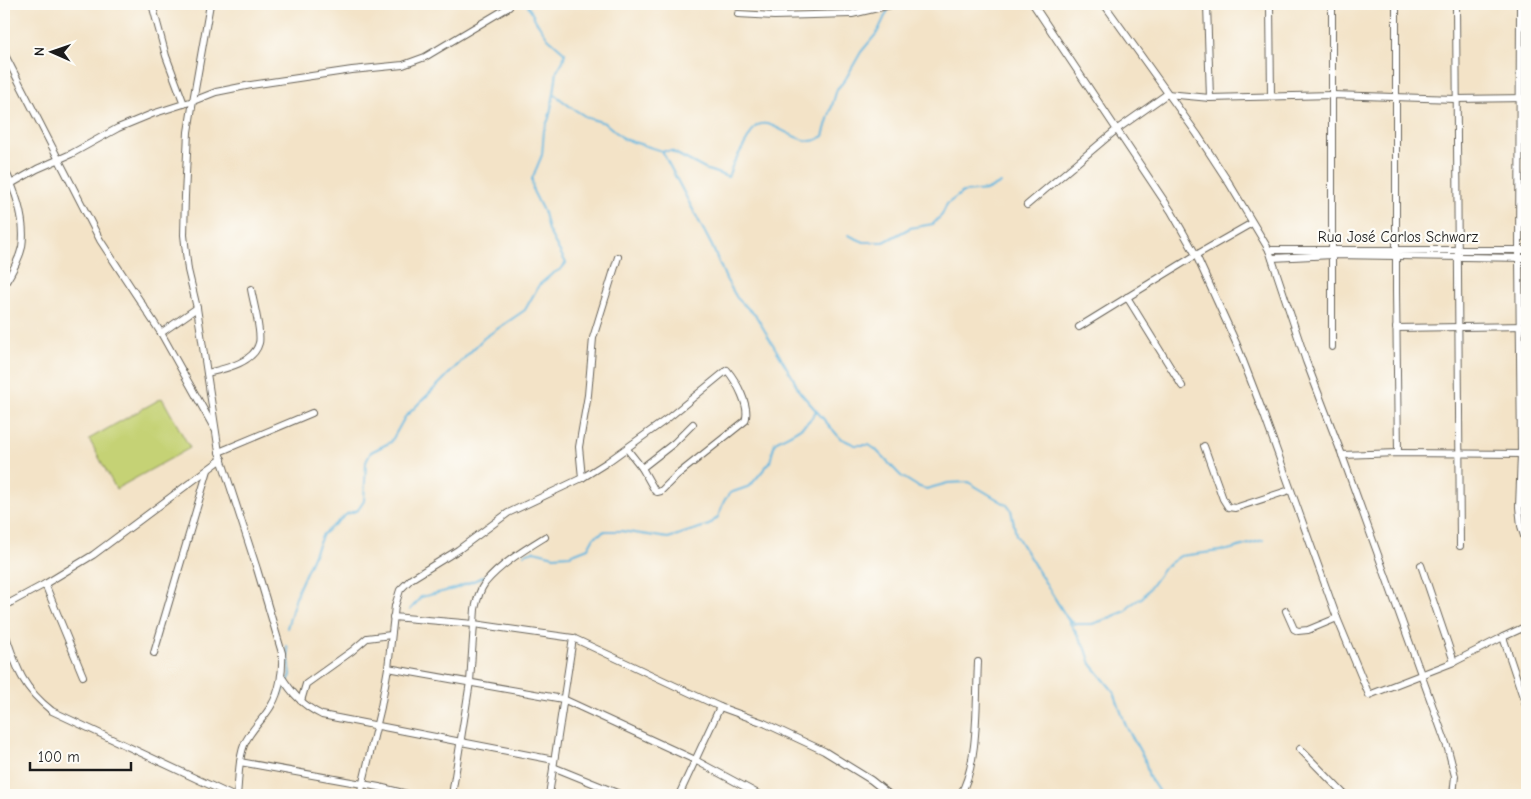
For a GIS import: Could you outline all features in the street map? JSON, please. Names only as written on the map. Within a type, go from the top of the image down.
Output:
[{"type":"street","points":[[152,4],[166,56],[184,104]]},
{"type":"street","points":[[210,4],[188,132],[184,235],[188,270],[197,308],[219,452],[282,653],[283,663],[272,706],[244,744],[240,762],[237,795]]},
{"type":"street","points":[[738,14],[774,16],[852,14],[895,4]]},
{"type":"street","points":[[1032,4],[1171,211],[1196,255],[1237,345],[1337,618],[1369,695],[1454,662],[1527,626]]},
{"type":"street","points":[[1104,4],[1197,134],[1272,258],[1306,361],[1422,674],[1452,763],[1455,776],[1454,795]]},
{"type":"street","points":[[1208,4],[1210,98]]},
{"type":"street","points":[[1270,4],[1271,96]]},
{"type":"street","points":[[1332,4],[1332,346]]},
{"type":"street","points":[[1396,4],[1398,453]]},
{"type":"street","points":[[1456,4],[1455,98],[1460,546]]},
{"type":"street","points":[[1520,4],[1524,98],[1524,197],[1519,258],[1524,326],[1524,454],[1519,518],[1527,546]]},
{"type":"street","points":[[4,188],[37,169],[60,160],[123,126],[152,114],[216,92],[251,84],[403,65],[425,57],[509,7]]},
{"type":"street","points":[[4,54],[100,240],[160,333],[216,432]]},
{"type":"street","points":[[1027,205],[1116,130],[1167,94],[1210,98],[1332,95],[1524,98]]},
{"type":"street","points":[[4,168],[11,184],[21,220],[22,236],[18,258],[4,285]]},
{"type":"street","points":[[1079,327],[1252,223]]},
{"type":"street","name":"Rua José Carlos Schwarz","points":[[1268,250],[1458,254],[1527,258]]},
{"type":"street","name":"Rua José Carlos Schwarz","points":[[1458,254],[1527,250]]},
{"type":"street","name":"Rua José Carlos Schwarz","points":[[1272,258],[1333,252]]},
{"type":"street","points":[[582,478],[579,447],[588,395],[593,338],[618,256]]},
{"type":"street","points":[[207,373],[238,363],[252,354],[257,348],[260,335],[251,289]]},
{"type":"street","points":[[1127,297],[1182,386]]},
{"type":"street","points":[[160,333],[197,308]]},
{"type":"street","points":[[1396,328],[1524,326]]},
{"type":"street","points":[[360,795],[377,727],[388,668],[393,617],[400,590],[411,579],[458,550],[508,513],[582,478],[606,463],[667,419],[727,370],[740,389],[747,414],[742,425],[677,475],[662,491],[657,492],[655,490],[627,448]]},
{"type":"street","points":[[219,452],[312,413]]},
{"type":"street","points":[[642,468],[674,443],[693,424]]},
{"type":"street","points":[[1204,446],[1223,500],[1228,507],[1235,508],[1290,490]]},
{"type":"street","points":[[1342,455],[1398,453],[1524,454]]},
{"type":"street","points":[[4,606],[45,584],[110,543],[222,459]]},
{"type":"street","points":[[154,653],[208,470]]},
{"type":"street","points":[[452,795],[462,742],[470,682],[475,609],[479,595],[484,584],[516,556],[545,537]]},
{"type":"street","points":[[1421,565],[1454,662]]},
{"type":"street","points":[[45,584],[83,676]]},
{"type":"street","points":[[1286,611],[1294,629],[1298,631],[1308,630],[1337,618]]},
{"type":"street","points":[[393,617],[474,624],[573,638],[720,707],[764,723],[824,751],[857,771],[890,795]]},
{"type":"street","points":[[4,630],[26,686],[33,696],[52,712],[231,795]]},
{"type":"street","points":[[301,702],[306,684],[367,638],[391,635]]},
{"type":"street","points":[[1503,637],[1527,709]]},
{"type":"street","points":[[549,795],[573,638]]},
{"type":"street","points":[[960,795],[967,783],[973,758],[978,662]]},
{"type":"street","points":[[388,668],[563,699],[695,760],[760,795]]},
{"type":"street","points":[[281,676],[301,702],[322,715],[462,742],[553,764],[622,795]]},
{"type":"street","points":[[679,795],[720,707]]},
{"type":"street","points":[[1300,749],[1344,795]]},
{"type":"street","points":[[240,762],[362,784],[410,795]]},
{"type":"green space","points":[[162,398],[190,448],[116,489],[89,439]]},
{"type":"waterway","points":[[527,4],[548,38],[565,53],[557,71],[554,94],[588,118],[605,123],[624,139],[662,151],[671,151],[705,169],[728,177],[733,164],[753,130],[759,124],[776,127],[805,140],[814,141],[823,136],[837,89],[845,80],[861,52],[877,33],[888,10]]},
{"type":"waterway","points":[[287,628],[298,590],[323,534],[347,514],[358,510],[364,501],[366,462],[371,452],[391,442],[405,417],[484,338],[525,310],[539,285],[566,263],[548,230],[544,213],[533,191],[532,179],[542,155],[544,130],[549,118],[554,94]]},
{"type":"waterway","points":[[662,151],[737,298],[756,316],[799,391],[840,438],[855,445],[869,445],[901,476],[917,486],[926,489],[948,483],[968,482],[1007,505],[1011,510],[1016,535],[1086,649],[1091,664],[1114,692],[1126,726],[1145,760],[1149,777],[1161,795]]},
{"type":"waterway","points":[[848,235],[864,242],[884,242],[910,228],[933,224],[942,215],[947,204],[963,192],[988,190],[1001,183]]},
{"type":"waterway","points":[[524,554],[534,551],[554,556],[570,555],[588,548],[594,537],[605,531],[621,531],[668,538],[709,525],[718,517],[724,501],[730,493],[750,486],[770,462],[775,442],[803,426],[816,411]]},
{"type":"waterway","points":[[1066,617],[1075,624],[1092,624],[1101,621],[1126,611],[1130,605],[1143,597],[1165,567],[1180,556],[1228,550],[1263,540]]},
{"type":"waterway","points":[[410,610],[421,597],[454,589],[490,574]]},
{"type":"waterway","points":[[281,695],[291,675],[287,646]]}]
